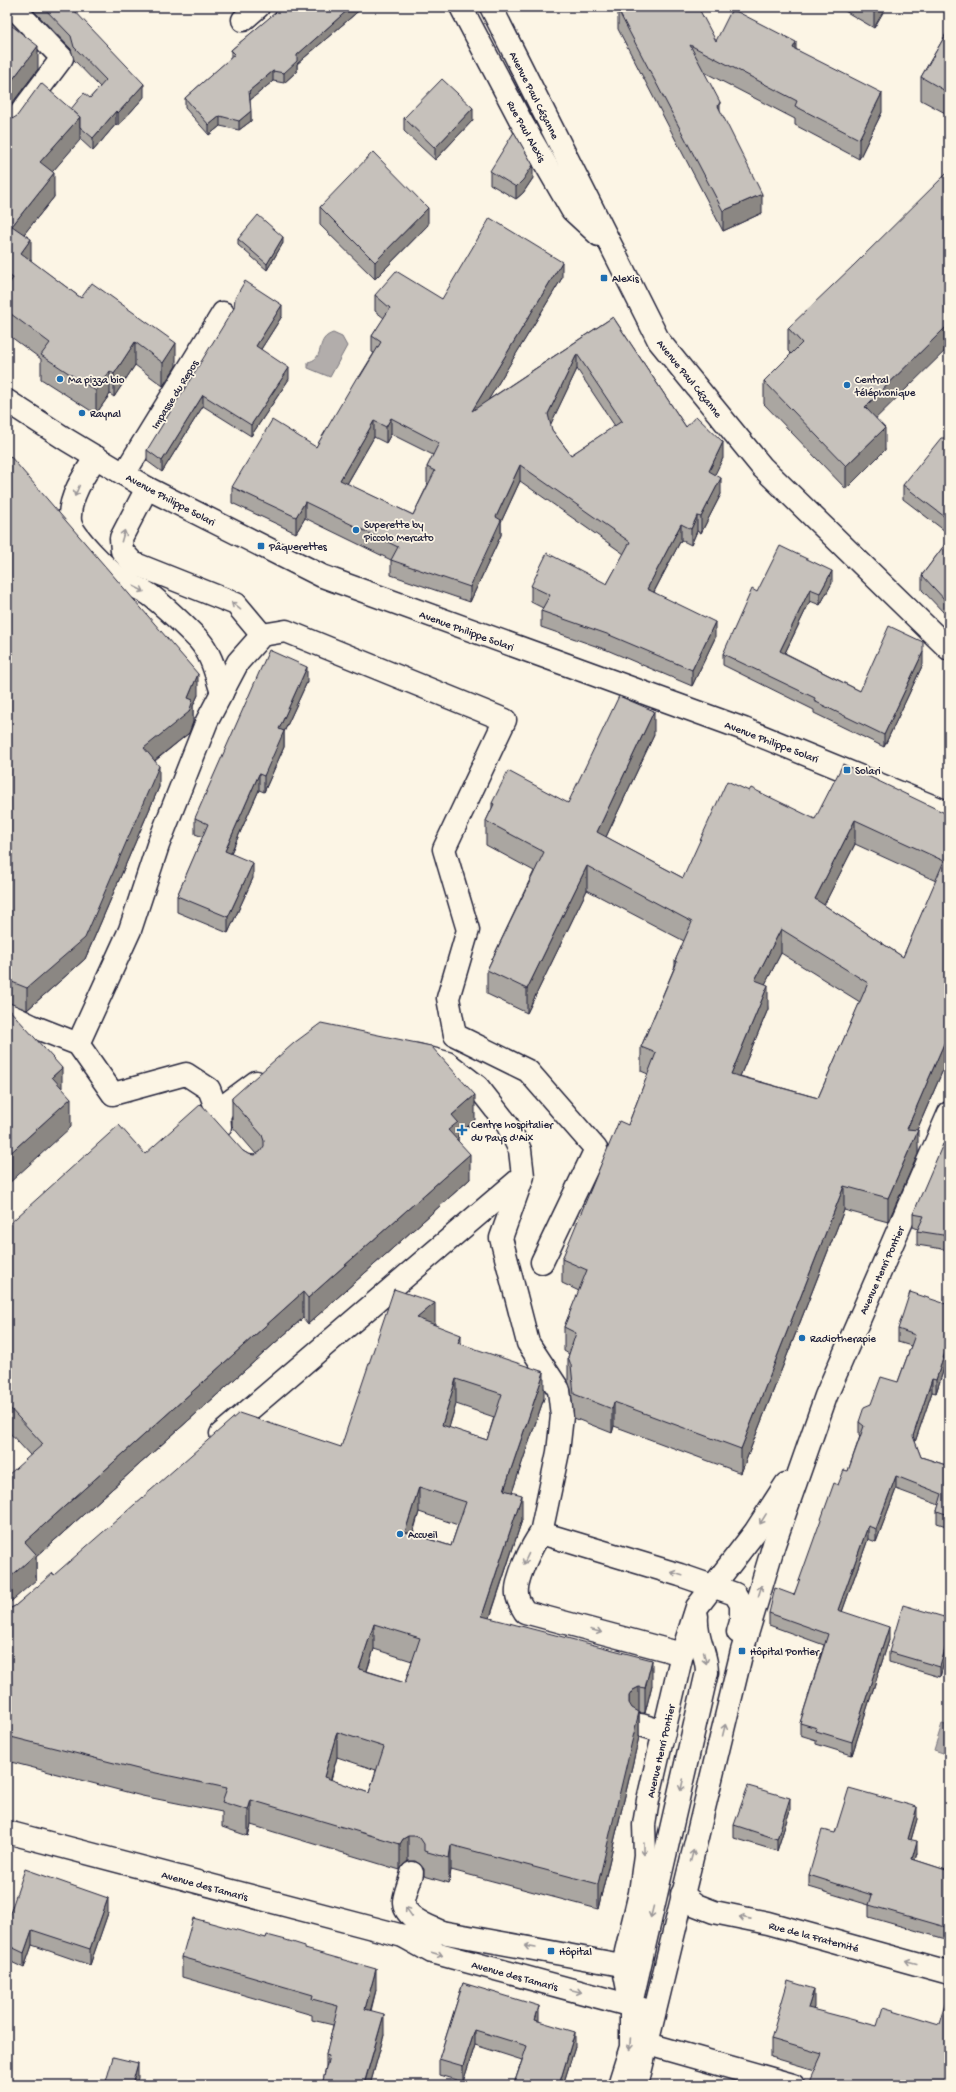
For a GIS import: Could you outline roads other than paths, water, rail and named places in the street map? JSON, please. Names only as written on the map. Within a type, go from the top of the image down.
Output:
[{"type":"street","points":[[7,131],[62,58],[13,7]]},
{"type":"street","name":"Rue Paul Alexis","points":[[461,7],[523,125],[572,210],[609,244]]},
{"type":"street","name":"Avenue Paul Cézanne","points":[[491,7],[659,341],[762,467],[949,649]]},
{"type":"street","name":"Impasse du Repos","points":[[124,474],[223,313]]},
{"type":"street","name":"Avenue Philippe Solari","points":[[7,401],[147,488],[322,576],[744,729],[949,813]]},
{"type":"street","points":[[96,457],[83,476],[72,502],[70,522],[81,542],[101,561],[123,581],[149,594],[200,642],[212,660],[222,693]]},
{"type":"street","points":[[147,488],[121,538],[122,551],[133,563],[236,604],[262,635]]},
{"type":"street","points":[[78,1044],[130,930],[158,845],[207,721],[238,662],[262,635],[286,631],[505,720],[444,849],[468,930],[448,998],[455,1035],[528,1071],[596,1149],[542,1262]]},
{"type":"street","points":[[7,1014],[32,1026],[78,1044],[113,1094],[186,1074],[208,1089],[218,1115],[220,1130],[229,1141]]},
{"type":"street","points":[[394,1050],[447,1063],[478,1086],[507,1124],[520,1150],[523,1176],[501,1238],[528,1343],[560,1390],[562,1416],[558,1452],[541,1533],[534,1542],[523,1564],[516,1594],[525,1612],[682,1654]]},
{"type":"street","points":[[218,1115],[226,1105],[273,1069]]},
{"type":"street","name":"Avenue Henri Pontier","points":[[637,2085],[656,2012],[663,1974],[682,1894],[701,1823],[742,1651],[774,1544],[826,1396],[949,1113]]},
{"type":"street","points":[[203,1449],[523,1176]]},
{"type":"street","name":"Avenue Henri Pontier","points":[[619,2085],[631,2047],[631,1966],[645,1855],[646,1814],[682,1654],[697,1607],[755,1532],[806,1450]]},
{"type":"street","points":[[541,1533],[714,1586],[735,1594],[741,1604],[741,1622],[722,1689],[730,1703]]},
{"type":"street","points":[[631,1966],[671,1832],[707,1672],[707,1660],[700,1644],[696,1624],[697,1607]]},
{"type":"street","points":[[641,1726],[664,1732]]},
{"type":"street","points":[[646,1814],[658,1827],[671,1832],[682,1833],[701,1823]]},
{"type":"street","name":"Avenue des Tamaris","points":[[7,1832],[402,1936],[432,1952],[656,2012]]},
{"type":"street","points":[[412,1873],[404,1901],[406,1909],[412,1916],[441,1932]]},
{"type":"street","name":"Rue de la Fraternité","points":[[682,1894],[696,1905],[714,1912],[768,1923],[949,1972]]},
{"type":"street","name":"Avenue des Tamaris","points":[[402,1936],[441,1932],[631,1966],[663,1974]]},
{"type":"street","points":[[648,2044],[722,2060],[793,2085]]},
{"type":"place","name":"Alexis","points":[[604,278]]},
{"type":"place","name":"Ma pizza bio","points":[[60,379]]},
{"type":"place","name":"Central téléphonique","points":[[847,385]]},
{"type":"place","name":"Raynal","points":[[82,413]]},
{"type":"place","name":"Superette by Piccolo Mercato","points":[[356,530]]},
{"type":"place","name":"Pâquerettes","points":[[261,546]]},
{"type":"place","name":"Solari","points":[[847,770]]},
{"type":"place","name":"Centre hospitalier du Pays d'Aix","points":[[462,1130]]},
{"type":"place","name":"Radiotherapie","points":[[802,1338]]},
{"type":"place","name":"Accueil","points":[[400,1534]]},
{"type":"place","name":"Hôpital Pontier","points":[[742,1651]]},
{"type":"place","name":"Hôpital","points":[[551,1951]]}]
